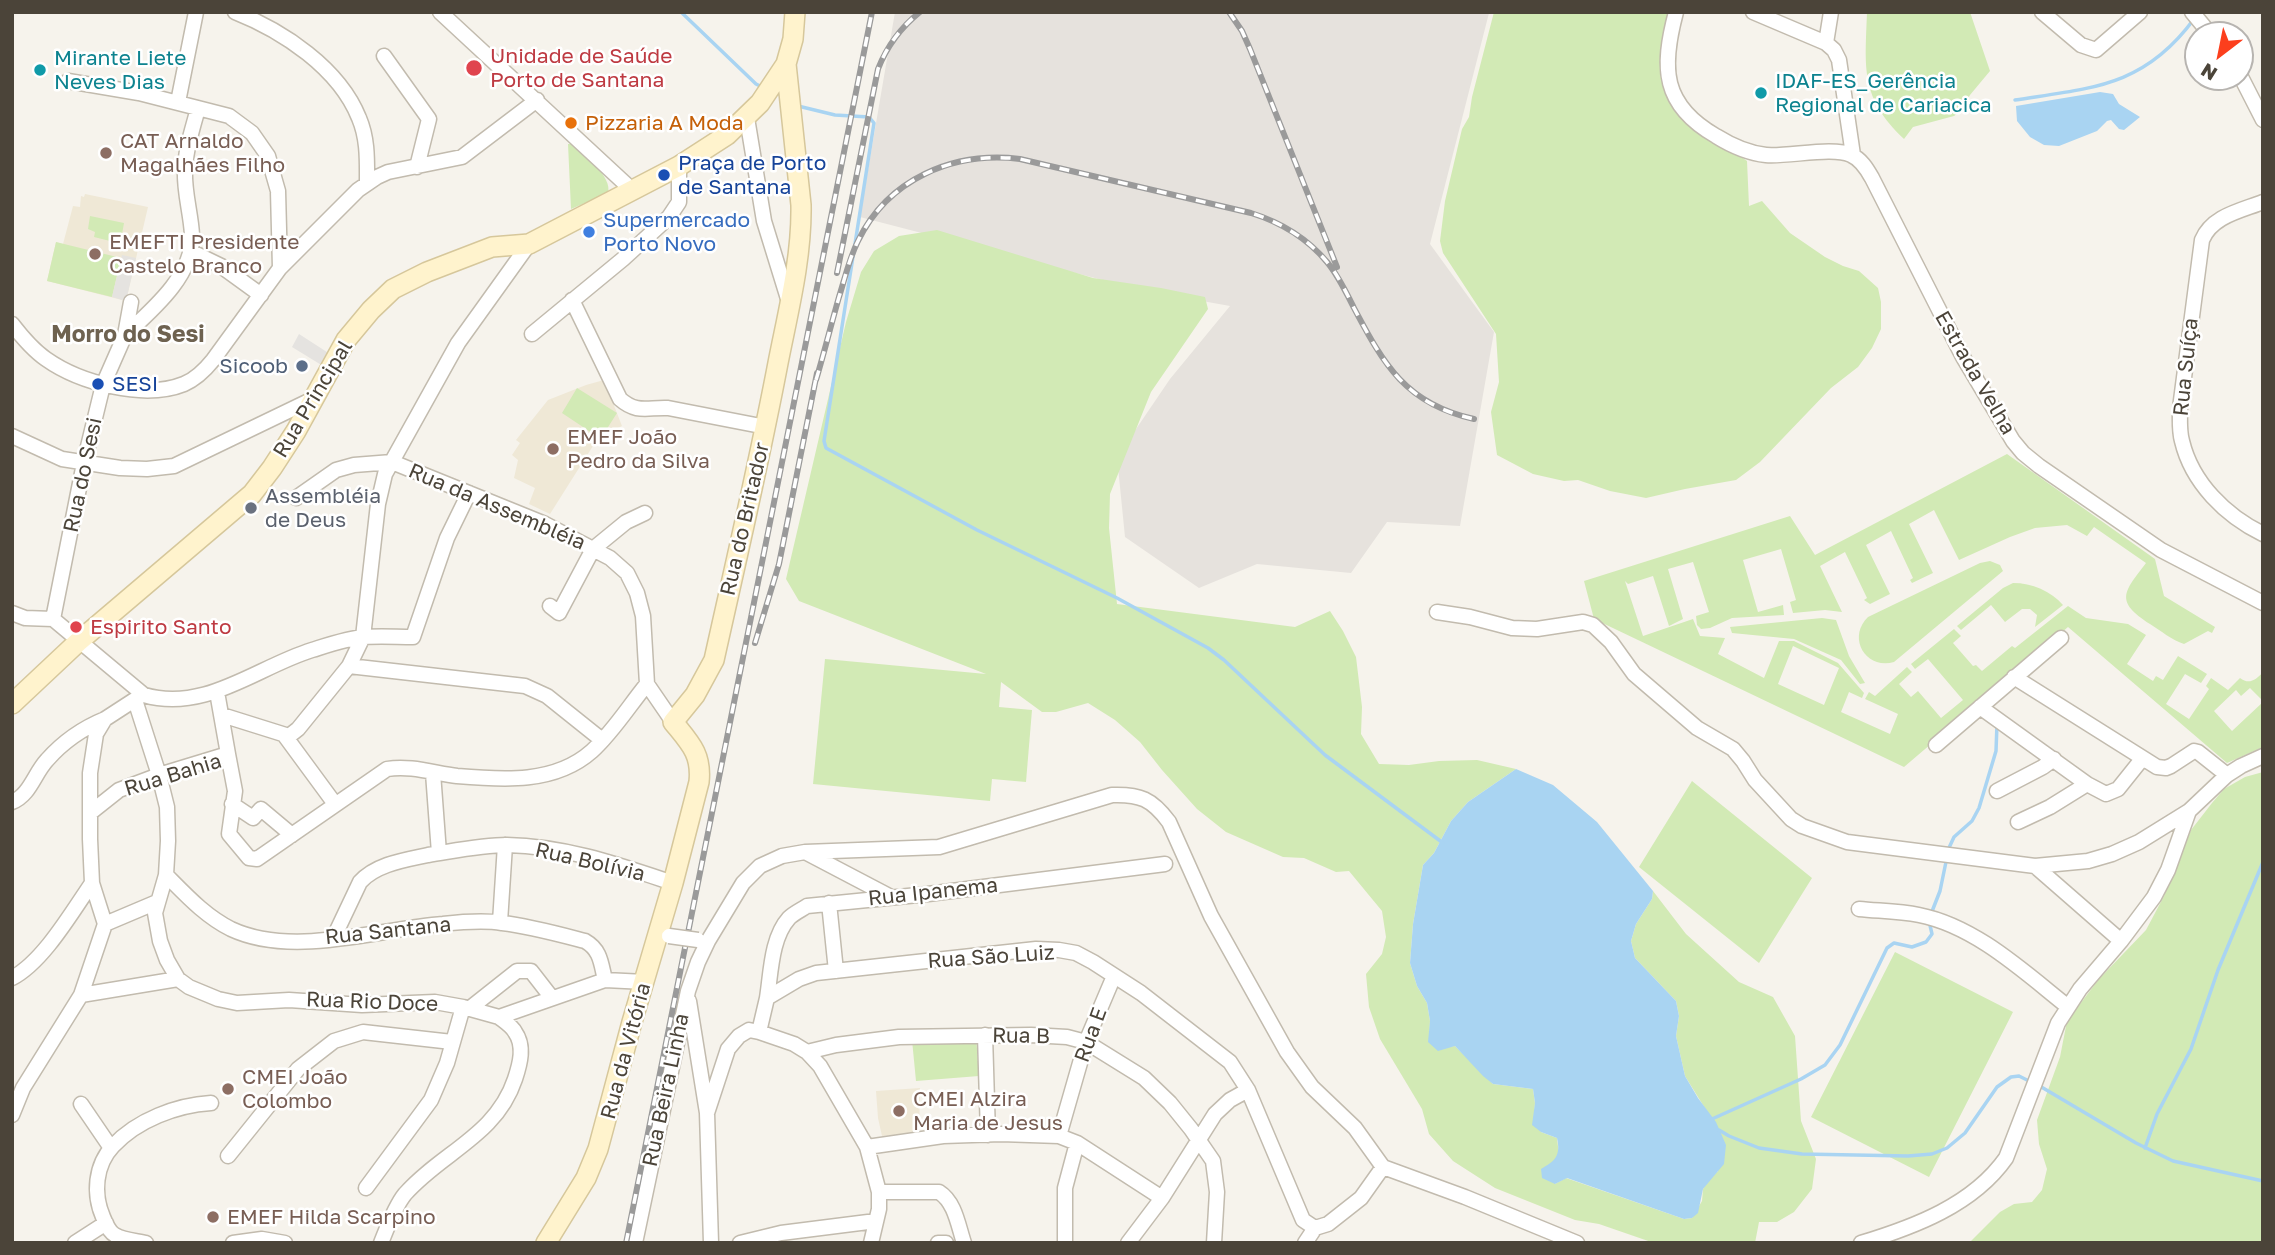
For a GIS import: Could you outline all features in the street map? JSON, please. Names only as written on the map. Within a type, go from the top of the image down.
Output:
[{"type":"street","points":[[178,102],[196,12]]},
{"type":"street","points":[[235,12],[282,34],[316,60],[344,92],[359,118],[366,143],[367,182]]},
{"type":"street","points":[[440,12],[631,189]]},
{"type":"street","points":[[786,64],[793,39],[795,12]]},
{"type":"street","points":[[1676,12],[1667,67],[1676,101],[1688,116],[1707,131],[1742,150],[1766,155],[1843,152],[1853,155],[1839,60],[1834,50],[1826,43],[1753,12]]},
{"type":"street","points":[[1826,43],[1831,12]]},
{"type":"street","points":[[2042,12],[2081,46],[2096,50],[2140,12]]},
{"type":"street","points":[[384,56],[429,119],[417,167]]},
{"type":"street","name":"Rua Principal","points":[[12,704],[78,642],[252,494],[296,431],[346,340],[393,289],[427,272],[492,247],[529,244],[679,166],[727,135],[747,118],[786,64]]},
{"type":"street","name":"Rua do Britador","points":[[673,722],[700,688],[713,660],[766,427],[790,304],[801,225],[801,205],[786,64]]},
{"type":"street","points":[[68,81],[139,93],[229,116],[252,133],[268,156],[278,191],[280,268]]},
{"type":"street","points":[[2248,91],[2263,120]]},
{"type":"street","points":[[12,324],[45,358],[103,385],[150,389],[184,384],[201,374],[213,360],[280,268],[367,182],[388,172],[462,157],[537,100]]},
{"type":"street","name":"Rua do Sesi","points":[[125,335],[174,285],[190,251],[192,239],[185,170],[198,108]]},
{"type":"street","name":"Rua do Britador","points":[[747,118],[764,221],[790,304]]},
{"type":"street","name":"Estrada Velha","points":[[1853,155],[1864,165],[1872,178],[1963,357],[2013,441],[2023,453],[2161,550],[2263,603]]},
{"type":"street","points":[[532,334],[623,259],[676,209],[680,195],[679,166]]},
{"type":"street","name":"Rua Suíça","points":[[2263,202],[2218,219],[2208,228],[2202,240],[2180,408],[2180,426],[2186,454],[2213,498],[2227,511],[2263,534]]},
{"type":"street","name":"Rua da Assembléia","points":[[392,462],[458,343],[529,244]]},
{"type":"street","points":[[190,251],[221,266],[261,295]]},
{"type":"street","points":[[572,300],[620,399],[628,406],[638,410],[668,408],[766,427]]},
{"type":"street","name":"Rua do Sesi","points":[[53,619],[84,463],[103,385],[125,335],[131,302]]},
{"type":"street","points":[[13,439],[62,459],[84,463],[147,469],[174,466],[311,400]]},
{"type":"street","points":[[285,737],[298,729],[349,666],[363,637],[378,504],[385,474],[392,462]]},
{"type":"street","name":"Rua da Assembléia","points":[[296,499],[336,470],[354,465],[392,462],[545,524],[593,549],[610,558],[627,573],[637,593],[643,616],[647,684]]},
{"type":"street","points":[[12,802],[19,800],[27,792],[46,761],[86,726],[105,719],[139,697],[180,698],[217,692],[310,650],[363,637],[413,638],[447,538],[469,493]]},
{"type":"street","points":[[550,607],[559,613],[593,549],[626,522],[645,513]]},
{"type":"street","points":[[1437,612],[1512,628],[1536,629],[1583,622],[1593,625],[1602,631],[1634,674],[1697,727],[1733,749],[1755,780],[1791,819],[1802,826],[1847,842],[2035,866],[2088,861],[2139,842],[2189,811],[2227,775],[2263,756]]},
{"type":"street","points":[[17,617],[53,619],[139,697],[167,807],[166,875],[155,913],[160,941],[178,979],[81,995]]},
{"type":"street","points":[[1936,746],[2061,638]]},
{"type":"street","points":[[349,666],[525,686],[547,696],[603,740]]},
{"type":"street","points":[[2014,677],[2157,767],[2166,768],[2194,751],[2227,775]]},
{"type":"street","points":[[233,797],[253,818],[261,809],[292,835],[387,769],[408,768],[433,773],[525,779],[550,774],[577,763],[603,740],[647,684],[698,756],[701,767],[673,883],[664,936],[703,941],[743,883],[760,866],[782,856],[805,852],[939,847],[1112,794],[1129,794],[1144,798],[1169,821],[1210,916],[1287,1052],[1312,1087],[1355,1128],[1383,1167],[1577,1243]]},
{"type":"street","points":[[217,692],[228,754]]},
{"type":"street","points":[[1980,706],[2100,793],[2113,793],[2118,789],[2142,759]]},
{"type":"street","points":[[222,715],[285,737],[335,804]]},
{"type":"street","points":[[14,1107],[81,995],[105,924],[92,883],[90,813],[92,753],[96,734],[105,719]]},
{"type":"street","name":"Rua Bahia","points":[[90,813],[119,790],[228,754],[233,797],[229,834],[249,858],[257,859],[292,835]]},
{"type":"street","points":[[1997,791],[2054,759]]},
{"type":"street","points":[[433,773],[439,853]]},
{"type":"street","points":[[2018,822],[2050,807],[2087,784]]},
{"type":"street","points":[[1861,1243],[1902,1231],[1926,1220],[1988,1180],[1998,1170],[2006,1158],[2047,1048],[2067,1006],[2154,897],[2168,870],[2189,811]]},
{"type":"street","name":"Rua Bolívia","points":[[333,939],[365,876],[377,869],[439,853],[505,845],[552,848],[607,861],[673,883]]},
{"type":"street","name":"Rua Bolívia","points":[[500,922],[505,845]]},
{"type":"street","points":[[805,852],[889,896]]},
{"type":"street","name":"Rua Ipanema","points":[[767,998],[776,943],[791,916],[807,906],[928,894],[1165,864]]},
{"type":"street","points":[[2035,866],[2121,941]]},
{"type":"street","name":"Rua Santana","points":[[166,875],[195,905],[212,918],[230,929],[254,938],[278,942],[333,939],[444,923],[500,922],[585,941],[599,953],[605,980]]},
{"type":"street","points":[[12,978],[25,971],[61,929],[92,883]]},
{"type":"street","points":[[105,924],[157,902]]},
{"type":"street","points":[[829,903],[836,971]]},
{"type":"street","points":[[1859,909],[1919,915],[1961,931],[2002,954],[2067,1006]]},
{"type":"street","name":"Rua da Vitória","points":[[546,1243],[586,1178],[598,1149],[645,982],[664,936]]},
{"type":"street","name":"Rua Beira Linha","points":[[635,1243],[688,991],[703,941]]},
{"type":"street","name":"Rua São Luiz","points":[[767,998],[799,979],[816,973],[1036,949],[1076,953],[1141,993],[1230,1062],[1248,1090],[1303,1220],[1315,1228]]},
{"type":"street","points":[[366,1188],[431,1100],[466,1008],[517,971],[531,971],[552,998]]},
{"type":"street","name":"Rua E","points":[[1059,1136],[1086,1042],[1114,976]]},
{"type":"street","name":"Rua Rio Doce","points":[[178,979],[218,999],[237,1003],[289,1000],[362,1004],[435,1002],[499,1017]]},
{"type":"street","points":[[382,1243],[402,1197],[417,1182],[474,1139],[509,1097],[521,1061],[520,1046],[515,1032],[499,1017],[605,980],[645,982]]},
{"type":"street","points":[[688,991],[707,1113],[711,1243]]},
{"type":"street","points":[[759,1032],[767,998]]},
{"type":"street","points":[[707,1113],[728,1049],[739,1036],[749,1030],[759,1032],[794,1044],[807,1052],[820,1066],[867,1147],[879,1192],[871,1243]]},
{"type":"street","points":[[228,1156],[298,1069],[334,1041],[363,1032],[452,1042]]},
{"type":"street","points":[[985,1035],[988,1135]]},
{"type":"street","name":"Rua B","points":[[807,1052],[836,1045],[899,1037],[1031,1035],[1067,1037],[1086,1042],[1144,1079],[1170,1103],[1213,1161],[1217,1192],[1214,1243]]},
{"type":"street","points":[[1128,1243],[1162,1198],[1215,1114],[1230,1100],[1248,1090]]},
{"type":"street","points":[[146,1243],[115,1236],[106,1223],[97,1200],[96,1187],[101,1166],[111,1148],[124,1136],[168,1112],[193,1104],[211,1103]]},
{"type":"street","points":[[81,1104],[111,1148]]},
{"type":"street","points":[[867,1147],[943,1136],[1059,1136],[1077,1143],[1162,1198]]},
{"type":"street","points":[[1065,1243],[1065,1188],[1077,1143]]},
{"type":"street","points":[[1305,1243],[1315,1228],[1328,1224],[1361,1198],[1383,1167]]},
{"type":"street","points":[[879,1192],[939,1192],[946,1196],[964,1243]]},
{"type":"street","points":[[740,1243],[781,1233],[876,1221]]},
{"type":"street","points":[[75,1243],[106,1223]]},
{"type":"street","points":[[233,1243],[261,1239],[285,1243]]},
{"type":"street","points":[[938,1243],[946,1243]]},
{"type":"shaded area","points":[[895,12],[1489,13],[1430,244],[1494,332],[1460,526],[1387,522],[1351,573],[1257,564],[1199,588],[1125,537],[1117,457],[1170,379],[1230,306],[1141,290],[860,217]]},
{"type":"shaded area","name":"EMEFTI Presidente Castelo Branco","points":[[85,194],[148,207],[126,301],[47,281],[56,242],[63,244],[73,206],[80,207],[81,196],[84,197]]},
{"type":"shaded area","points":[[122,255],[136,258],[126,301],[112,297]]},
{"type":"shaded area","points":[[299,334],[330,354],[323,366],[292,347]]},
{"type":"shaded area","name":"EMEF João Pedro da Silva","points":[[604,380],[622,426],[598,438],[550,514],[529,504],[535,488],[514,478],[518,460],[512,455],[520,443],[516,440],[548,400]]},
{"type":"shaded area","name":"CMEI Alzira Maria de Jesus","points":[[920,1088],[919,1133],[882,1136],[876,1091]]},
{"type":"green space","points":[[1494,12],[1672,12],[1664,80],[1669,99],[1677,110],[1687,120],[1747,161],[1749,206],[1762,201],[1790,233],[1825,257],[1859,271],[1878,288],[1881,329],[1872,348],[1858,367],[1831,388],[1760,462],[1736,480],[1646,498],[1610,491],[1578,480],[1564,481],[1533,474],[1497,455],[1491,412],[1499,382],[1496,334],[1443,253],[1440,241],[1445,201],[1462,129],[1469,117]]},
{"type":"green space","points":[[1867,12],[1970,12],[1990,71],[1970,95],[1961,111],[1954,116],[1913,127],[1904,139],[1879,109],[1872,95],[1866,66]]},
{"type":"green space","points":[[568,144],[573,144],[602,173],[608,187],[608,193],[571,209]]},
{"type":"green space","points":[[90,216],[124,223],[121,240],[111,238],[110,241],[94,237],[95,232],[88,229]]},
{"type":"green space","points":[[937,230],[1093,278],[1205,297],[1208,309],[1151,392],[1110,494],[1109,528],[1117,604],[1295,627],[1330,611],[1356,657],[1362,707],[1361,734],[1379,764],[1409,765],[1477,760],[1516,769],[1468,802],[1451,821],[1434,853],[1423,865],[1413,924],[1410,963],[1417,986],[1427,1003],[1429,1042],[1447,1047],[1455,1046],[1493,1084],[1533,1089],[1534,1117],[1541,1132],[1557,1138],[1559,1155],[1555,1161],[1555,1184],[1566,1178],[1684,1219],[1692,1218],[1702,1201],[1703,1189],[1718,1171],[1706,1110],[1685,1076],[1676,1036],[1679,1016],[1676,1001],[1635,958],[1631,941],[1636,924],[1652,899],[1653,891],[1686,934],[1739,982],[1773,997],[1795,1036],[1801,1121],[1816,1159],[1812,1189],[1794,1212],[1777,1222],[1759,1222],[1755,1243],[1654,1243],[1599,1224],[1575,1220],[1495,1188],[1453,1161],[1429,1134],[1422,1109],[1380,1039],[1369,1007],[1366,974],[1382,954],[1386,937],[1382,911],[1349,871],[1336,872],[1304,858],[1283,857],[1226,832],[1197,809],[1140,742],[1115,720],[1088,703],[1056,712],[1042,712],[1001,682],[999,707],[1032,710],[1026,782],[992,779],[990,801],[813,784],[825,659],[986,674],[799,601],[786,579],[846,322],[861,272],[874,251],[899,236]]},
{"type":"green space","points":[[56,242],[121,258],[112,297],[47,281]]},
{"type":"green space","points":[[577,388],[617,413],[603,435],[598,437],[562,413]]},
{"type":"green space","points":[[2007,454],[2155,559],[2164,596],[2215,627],[2212,633],[2208,631],[2184,644],[2139,616],[2131,609],[2126,596],[2132,582],[2146,563],[2094,527],[2087,536],[2067,525],[2035,528],[1959,560],[1934,510],[1909,524],[1933,573],[1912,583],[1910,580],[1913,578],[1891,531],[1866,545],[1890,594],[1870,604],[1864,600],[1867,598],[1845,552],[1820,566],[1842,612],[1825,610],[1793,613],[1790,602],[1796,600],[1781,549],[1743,560],[1758,612],[1783,605],[1784,615],[1732,618],[1701,629],[1697,625],[1696,616],[1709,612],[1693,562],[1668,569],[1683,619],[1669,626],[1653,576],[1628,584],[1625,581],[1643,636],[1693,619],[1700,636],[1725,638],[1718,654],[1764,678],[1779,641],[1794,641],[1838,663],[1864,693],[1862,698],[1849,692],[1841,712],[1890,734],[1898,714],[1865,699],[1869,692],[1875,696],[1907,667],[1912,672],[1899,684],[1911,697],[1918,691],[1941,718],[1963,700],[1928,659],[1915,669],[1911,664],[1954,629],[1961,636],[1953,643],[1973,666],[1976,665],[1982,671],[2068,606],[2086,618],[2128,624],[2146,635],[2127,664],[2153,681],[2156,676],[2163,680],[2178,656],[2207,674],[2201,683],[2185,674],[2166,704],[2189,719],[2209,689],[2206,686],[2211,678],[2228,690],[2240,678],[2252,681],[2263,672],[2263,701],[2250,688],[2241,696],[2236,690],[2214,711],[2232,731],[2263,702],[2263,747],[2227,763],[2068,627],[1904,767],[1594,619],[1584,581],[1790,516],[1815,555]],"holes":[[[1793,646],[1839,668],[1824,705],[1778,684]]]},
{"type":"green space","points":[[1990,561],[2000,565],[2003,571],[1894,662],[1884,663],[1867,657],[1859,642],[1859,634],[1868,617],[1980,563]]},
{"type":"green space","points":[[2013,583],[2041,589],[2063,605],[2035,627],[2037,615],[2030,609],[2022,609],[2005,622],[1991,605],[1961,630],[1957,626],[2003,588]]},
{"type":"green space","points":[[1822,618],[1836,620],[1849,656],[1865,683],[1860,684],[1841,660],[1794,639],[1732,633],[1730,627]]},
{"type":"green space","points":[[2263,772],[2263,1243],[1969,1243],[2000,1212],[2014,1204],[2032,1202],[2042,1190],[2047,1169],[2039,1144],[2037,1120],[2060,1057],[2067,1021],[2099,979],[2146,930],[2164,896],[2191,830],[2212,803],[2224,789],[2245,777]]},
{"type":"green space","points":[[1692,781],[1812,878],[1759,963],[1639,867]]},
{"type":"green space","points":[[1895,952],[2013,1012],[1929,1177],[1811,1117]]},
{"type":"green space","points":[[976,1036],[979,1076],[916,1081],[912,1040]]},
{"type":"water","points":[[2100,92],[2113,94],[2119,104],[2140,117],[2124,130],[2119,129],[2111,120],[2107,121],[2097,131],[2059,146],[2044,145],[2030,137],[2017,121],[2016,106]]},
{"type":"water","points":[[1516,769],[1553,785],[1597,822],[1653,891],[1652,899],[1636,924],[1631,941],[1635,958],[1676,1001],[1679,1016],[1676,1036],[1685,1076],[1716,1122],[1726,1145],[1724,1164],[1703,1189],[1698,1213],[1692,1218],[1684,1219],[1567,1178],[1555,1184],[1542,1178],[1541,1169],[1556,1157],[1558,1144],[1557,1138],[1532,1125],[1535,1103],[1533,1089],[1493,1084],[1455,1046],[1438,1051],[1428,1042],[1430,1021],[1427,1003],[1417,986],[1410,963],[1413,924],[1423,865],[1434,853],[1451,821],[1468,802]]},
{"type":"waterway","points":[[681,12],[756,84],[764,88]]},
{"type":"waterway","points":[[2015,100],[2092,87],[2136,71],[2156,59],[2175,42],[2194,19]]},
{"type":"waterway","points":[[798,106],[835,115],[869,117],[874,123],[824,441],[826,448],[977,530],[1117,598],[1208,648],[1325,755],[1443,843]]},
{"type":"waterway","points":[[1948,850],[1954,837],[1972,821],[1979,808],[1996,751],[1997,724]]},
{"type":"waterway","points":[[1931,914],[1940,891],[1947,857]]},
{"type":"waterway","points":[[2145,1148],[2157,1114],[2191,1049],[2218,970],[2263,862]]},
{"type":"waterway","points":[[1712,1119],[1801,1079],[1825,1065],[1840,1045],[1887,948],[1894,943],[1912,947],[1926,942],[1932,934],[1929,921]]},
{"type":"waterway","points":[[1719,1130],[1759,1148],[1802,1154],[1932,1154],[1947,1148],[1965,1133],[1997,1087],[2011,1077],[2019,1076],[2031,1082]]},
{"type":"waterway","points":[[2038,1085],[2136,1143],[2173,1161],[2263,1181]]},
{"type":"railway","points":[[626,1243],[872,12]]},
{"type":"railway","points":[[837,273],[878,69],[895,38],[920,12]]},
{"type":"railway","points":[[1229,12],[1250,49],[1337,267]]},
{"type":"railway","points":[[816,380],[852,255],[871,219],[887,201],[905,186],[947,165],[995,158],[1020,159],[1251,213],[1283,226],[1311,245],[1331,267],[1376,347],[1400,379],[1431,403],[1474,419]]},
{"type":"railway","points":[[755,643],[779,564],[817,373]]},
{"type":"place","name":"Unidade de Saúde Porto de Santana","points":[[474,68]]},
{"type":"place","name":"Mirante Liete Neves Dias","points":[[40,70]]},
{"type":"place","name":"IDAF-ES_Gerência Regional de Cariacica","points":[[1761,93]]},
{"type":"place","name":"Pizzaria A Moda","points":[[571,123]]},
{"type":"place","name":"CAT Arnaldo Magalhães Filho","points":[[106,153]]},
{"type":"place","name":"Praça de Porto de Santana","points":[[664,175]]},
{"type":"place","name":"Supermercado Porto Novo","points":[[589,232]]},
{"type":"place","name":"EMEFTI Presidente Castelo Branco","points":[[95,254]]},
{"type":"place","name":"Sicoob","points":[[302,366]]},
{"type":"place","name":"SESI","points":[[98,384]]},
{"type":"place","name":"EMEF João Pedro da Silva","points":[[553,449]]},
{"type":"place","name":"Assembléia de Deus","points":[[251,508]]},
{"type":"place","name":"Espirito Santo","points":[[76,627]]},
{"type":"place","name":"CMEI João Colombo","points":[[228,1089]]},
{"type":"place","name":"CMEI Alzira Maria de Jesus","points":[[899,1111]]},
{"type":"place","name":"EMEF Hilda Scarpino","points":[[213,1217]]},
{"type":"district","name":"Morro do Sesi","points":[[128,335]]}]
